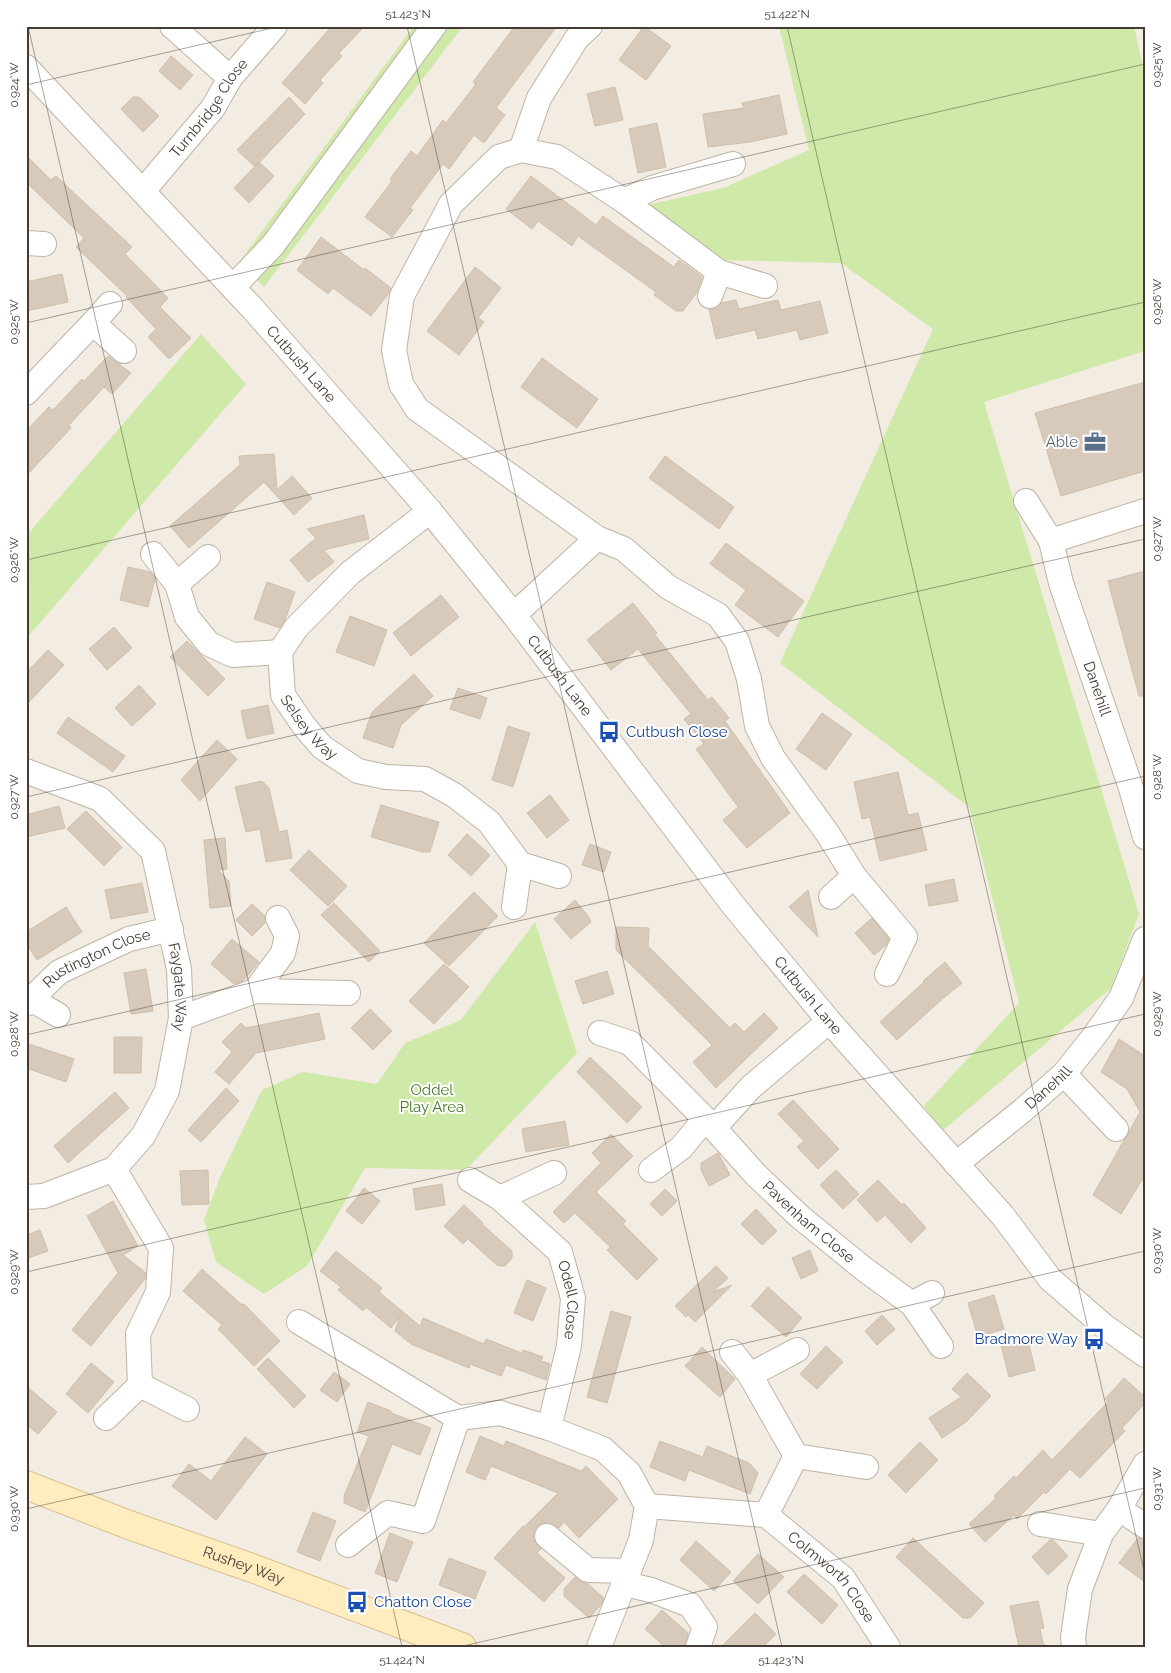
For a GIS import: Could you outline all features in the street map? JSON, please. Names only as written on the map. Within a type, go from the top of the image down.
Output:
[{"type":"street","points":[[172,26],[230,78]]},
{"type":"street","name":"Turnbridge Close","points":[[143,191],[213,108],[230,78],[274,26]]},
{"type":"street","points":[[232,286],[273,246],[434,26]]},
{"type":"street","points":[[521,150],[539,98],[577,38],[590,26]]},
{"type":"street","name":"Cutbush Lane","points":[[28,72],[232,286],[430,510],[514,615],[733,905],[829,1021],[1002,1216],[1050,1279],[1104,1326],[1145,1355]]},
{"type":"street","points":[[765,286],[718,272],[624,201],[557,157],[521,150],[500,157],[451,204],[402,296],[394,350],[401,384],[416,410],[597,538],[624,550],[668,587],[718,615],[737,641],[749,679],[757,726],[773,758],[828,834],[854,876],[905,937],[887,974]]},
{"type":"street","points":[[624,201],[652,188],[733,164]]},
{"type":"street","points":[[710,296],[718,272]]},
{"type":"street","points":[[26,393],[110,304]]},
{"type":"street","points":[[93,323],[124,352]]},
{"type":"street","name":"Danehill","points":[[1026,501],[1051,541],[1061,583],[1137,782],[1145,837]]},
{"type":"street","points":[[153,554],[177,584],[187,617],[209,644],[233,655],[280,652],[296,628],[350,573],[430,510]]},
{"type":"street","points":[[1051,541],[1145,511]]},
{"type":"street","points":[[514,615],[597,538]]},
{"type":"street","points":[[177,584],[208,557]]},
{"type":"street","name":"Selsey Way","points":[[280,652],[283,695],[304,726],[322,747],[358,771],[386,777],[425,779],[454,795],[489,822],[520,864]]},
{"type":"street","name":"Faygate Way","points":[[26,771],[100,799],[153,851],[180,969],[181,1018],[167,1091],[143,1136],[114,1169],[44,1196],[26,1197]]},
{"type":"street","points":[[514,907],[520,864],[559,876]]},
{"type":"street","points":[[831,897],[854,876]]},
{"type":"street","points":[[255,991],[283,953],[287,936],[278,918]]},
{"type":"street","name":"Rustington Close","points":[[58,1014],[29,1002],[59,972],[129,939],[171,929]]},
{"type":"street","name":"Danehill","points":[[956,1164],[1022,1112],[1064,1074],[1121,998],[1145,939]]},
{"type":"street","points":[[181,1018],[255,991],[348,993]]},
{"type":"street","points":[[651,1170],[681,1148],[829,1021]]},
{"type":"street","name":"Pavenham Close","points":[[600,1033],[632,1034],[709,1124],[756,1175],[799,1216],[864,1268],[922,1299],[941,1346]]},
{"type":"street","points":[[1064,1074],[1116,1129]]},
{"type":"street","points":[[106,1418],[140,1385],[138,1334],[158,1292],[161,1248],[114,1169]]},
{"type":"street","points":[[500,1198],[554,1173]]},
{"type":"street","name":"Odell Close","points":[[470,1180],[500,1198],[560,1252],[573,1298],[569,1346],[549,1428]]},
{"type":"street","points":[[299,1322],[458,1418],[500,1413],[549,1428],[602,1449],[629,1473],[647,1506],[641,1540],[599,1647]]},
{"type":"street","points":[[750,1375],[796,1350]]},
{"type":"street","points":[[732,1352],[750,1375],[796,1456]]},
{"type":"street","points":[[140,1385],[187,1410]]},
{"type":"street","points":[[348,1544],[388,1512],[423,1521],[458,1418]]},
{"type":"street","points":[[647,1506],[766,1515],[796,1456]]},
{"type":"street","points":[[796,1456],[866,1467]]},
{"type":"street","points":[[1074,1647],[1073,1637],[1080,1589],[1102,1534],[1145,1464]]},
{"type":"street","name":"Rushey Way","points":[[26,1485],[129,1525],[262,1572],[462,1647]]},
{"type":"street","points":[[1119,1509],[1145,1526]]},
{"type":"street","name":"Colmworth Close","points":[[766,1515],[843,1578],[888,1647]]},
{"type":"street","points":[[1040,1524],[1102,1534]]},
{"type":"street","points":[[548,1536],[588,1570],[627,1577],[651,1590],[690,1605],[704,1627],[698,1647]]},
{"type":"green space","points":[[414,26],[463,26],[264,287],[240,261]]},
{"type":"green space","points":[[779,26],[1134,26],[1145,76],[1145,351],[984,402],[1139,914],[1111,988],[942,1131],[924,1106],[1019,1003],[969,807],[780,663],[933,329],[841,263],[720,260],[643,206],[723,188],[809,150]]},
{"type":"green space","points":[[201,334],[246,384],[26,639],[26,536]]},
{"type":"green space","name":"Oddel Play Area","points":[[535,922],[577,1053],[466,1170],[365,1168],[307,1266],[264,1294],[216,1262],[204,1220],[221,1175],[262,1090],[303,1072],[377,1084],[405,1043],[461,1020]]},
{"type":"building","points":[[332,26],[365,26],[339,53],[342,56],[320,80],[323,83],[305,104],[282,83]]},
{"type":"building","points":[[515,26],[557,26],[496,108],[505,115],[484,143],[474,135],[449,169],[443,164],[410,208],[413,210],[392,237],[365,217],[392,181],[390,179],[411,151],[417,156],[443,120],[446,123],[476,84],[473,82]]},
{"type":"building","points":[[644,26],[671,46],[646,80],[619,60]]},
{"type":"building","points":[[171,56],[193,75],[180,90],[159,71]]},
{"type":"building","points":[[615,87],[623,120],[595,126],[587,94]]},
{"type":"building","points":[[779,95],[787,134],[750,142],[708,147],[703,114],[744,108],[742,103]]},
{"type":"building","points":[[133,97],[139,97],[159,116],[143,132],[121,109]]},
{"type":"building","points":[[289,97],[305,114],[255,167],[237,150]]},
{"type":"building","points":[[657,123],[666,167],[638,173],[629,129]]},
{"type":"building","points":[[26,155],[51,180],[56,176],[132,247],[125,254],[168,298],[160,307],[191,338],[169,359],[148,337],[156,329],[127,296],[76,247],[84,238],[26,182]]},
{"type":"building","points":[[259,162],[274,176],[249,203],[234,188]]},
{"type":"building","points":[[531,176],[596,225],[603,216],[674,267],[679,260],[702,277],[697,292],[683,311],[676,311],[654,295],[656,292],[578,236],[572,246],[538,221],[532,229],[506,209]]},
{"type":"building","points":[[321,237],[391,288],[371,316],[333,288],[328,294],[297,270]]},
{"type":"building","points":[[475,267],[501,288],[478,318],[484,322],[459,355],[427,331]]},
{"type":"building","points":[[62,274],[68,302],[26,311],[26,282]]},
{"type":"building","points":[[736,300],[739,309],[778,300],[781,310],[820,301],[828,333],[800,340],[797,330],[758,339],[755,330],[716,339],[709,309],[713,309],[721,303]]},
{"type":"building","points":[[108,356],[131,373],[112,394],[104,387],[69,425],[71,428],[26,476],[26,431],[49,407],[53,410],[82,379],[84,381]]},
{"type":"building","points":[[542,358],[598,399],[577,428],[521,387]]},
{"type":"building","name":"Able","points":[[1145,382],[1145,471],[1061,496],[1035,413]]},
{"type":"building","points":[[274,454],[277,490],[292,476],[312,498],[294,515],[264,482],[189,548],[170,526],[240,465],[239,456]]},
{"type":"building","points":[[665,456],[734,507],[719,529],[649,478]]},
{"type":"building","points":[[364,515],[369,539],[324,550],[334,562],[308,582],[290,560],[316,538],[307,529]]},
{"type":"building","points":[[726,543],[804,601],[778,637],[735,605],[746,590],[710,564]]},
{"type":"building","points":[[128,567],[150,572],[155,579],[148,607],[120,600]]},
{"type":"building","points":[[1145,571],[1145,696],[1139,696],[1108,581]]},
{"type":"building","points":[[267,582],[295,592],[285,620],[280,628],[254,619]]},
{"type":"building","points":[[441,595],[459,617],[411,656],[393,633]]},
{"type":"building","points":[[633,603],[657,633],[655,635],[708,700],[712,697],[729,718],[725,721],[790,813],[747,848],[723,820],[738,807],[696,749],[704,744],[684,719],[691,714],[638,649],[611,670],[587,640]]},
{"type":"building","points":[[350,616],[387,630],[374,666],[336,652]]},
{"type":"building","points":[[114,627],[132,648],[107,670],[89,649]]},
{"type":"building","points":[[187,641],[225,679],[208,696],[170,657]]},
{"type":"building","points":[[48,650],[64,665],[26,705],[26,673]]},
{"type":"building","points":[[414,674],[433,696],[401,725],[393,748],[363,738],[372,712]]},
{"type":"building","points":[[139,685],[156,704],[132,726],[115,708]]},
{"type":"building","points":[[458,688],[487,698],[480,719],[450,709]]},
{"type":"building","points":[[268,705],[274,733],[247,739],[241,711]]},
{"type":"building","points":[[822,713],[852,734],[826,770],[796,749]]},
{"type":"building","points":[[68,717],[125,756],[113,772],[57,733]]},
{"type":"building","points":[[508,726],[530,733],[513,787],[492,780]]},
{"type":"building","points":[[217,740],[237,759],[200,801],[181,780]]},
{"type":"building","points":[[898,772],[908,815],[918,813],[927,850],[880,861],[870,817],[862,819],[854,782]]},
{"type":"building","points":[[262,781],[269,788],[279,832],[287,830],[292,858],[266,862],[260,829],[246,832],[235,787]]},
{"type":"building","points":[[550,795],[569,820],[547,838],[527,813]]},
{"type":"building","points":[[381,805],[439,822],[430,852],[423,852],[371,837]]},
{"type":"building","points":[[59,806],[65,828],[26,837],[26,815]]},
{"type":"building","points":[[86,811],[122,847],[104,866],[67,829]]},
{"type":"building","points":[[467,834],[490,855],[471,876],[448,855]]},
{"type":"building","points":[[225,838],[227,869],[218,870],[229,881],[231,906],[210,908],[204,840]]},
{"type":"building","points":[[590,844],[611,852],[604,872],[582,865]]},
{"type":"building","points":[[309,850],[347,886],[328,906],[290,870]]},
{"type":"building","points":[[954,879],[958,901],[929,906],[925,885]]},
{"type":"building","points":[[142,883],[148,912],[111,919],[105,890]]},
{"type":"building","points":[[808,890],[818,937],[789,907]]},
{"type":"building","points":[[474,892],[498,916],[449,966],[424,943]]},
{"type":"building","points":[[575,900],[591,922],[571,939],[554,919]]},
{"type":"building","points":[[334,903],[380,951],[369,962],[321,915]]},
{"type":"building","points":[[252,904],[265,916],[265,923],[252,936],[236,920]]},
{"type":"building","points":[[66,907],[82,932],[37,960],[26,943],[26,932]]},
{"type":"building","points":[[872,918],[889,939],[886,945],[874,955],[855,933]]},
{"type":"building","points":[[616,927],[649,928],[648,946],[730,1028],[735,1023],[744,1032],[764,1013],[778,1028],[716,1088],[693,1062],[712,1045],[616,950]]},
{"type":"building","points":[[232,939],[259,962],[243,981],[234,984],[211,964]]},
{"type":"building","points":[[945,962],[962,983],[897,1040],[880,1022]]},
{"type":"building","points":[[444,964],[469,987],[434,1024],[409,1001]]},
{"type":"building","points":[[146,969],[153,1011],[131,1014],[124,973]]},
{"type":"building","points":[[607,971],[614,994],[583,1004],[575,981]]},
{"type":"building","points":[[370,1009],[392,1031],[373,1050],[351,1028]]},
{"type":"building","points":[[319,1013],[325,1039],[256,1053],[229,1084],[215,1072],[232,1052],[222,1042],[241,1023],[246,1028]]},
{"type":"building","points":[[114,1037],[142,1037],[141,1073],[114,1073]]},
{"type":"building","points":[[1119,1039],[1145,1056],[1145,1175],[1121,1214],[1093,1195],[1140,1112],[1127,1089],[1101,1072]]},
{"type":"building","points":[[26,1043],[74,1059],[66,1082],[26,1068]]},
{"type":"building","points":[[590,1057],[642,1107],[627,1123],[577,1072]]},
{"type":"building","points":[[226,1088],[239,1101],[201,1142],[188,1130]]},
{"type":"building","points":[[115,1092],[129,1108],[68,1163],[54,1146]]},
{"type":"building","points":[[793,1100],[839,1149],[818,1169],[797,1147],[804,1141],[778,1114]]},
{"type":"building","points":[[565,1121],[569,1145],[526,1152],[522,1129]]},
{"type":"building","points":[[611,1134],[633,1156],[596,1192],[626,1221],[623,1224],[658,1259],[637,1280],[607,1250],[610,1247],[575,1213],[564,1223],[553,1212],[601,1163],[592,1153]]},
{"type":"building","points":[[718,1153],[730,1175],[709,1186],[701,1170],[701,1163]]},
{"type":"building","points":[[208,1170],[209,1204],[182,1205],[180,1171]]},
{"type":"building","points":[[836,1170],[859,1194],[843,1209],[820,1185]]},
{"type":"building","points":[[878,1180],[902,1205],[904,1203],[926,1228],[911,1243],[885,1215],[877,1222],[857,1200]]},
{"type":"building","points":[[442,1184],[445,1205],[416,1210],[413,1189]]},
{"type":"building","points":[[364,1188],[380,1201],[362,1224],[346,1211]]},
{"type":"building","points":[[665,1189],[677,1201],[662,1216],[650,1204]]},
{"type":"building","points":[[113,1201],[138,1246],[123,1255],[146,1273],[145,1279],[91,1346],[72,1330],[118,1273],[87,1216]]},
{"type":"building","points":[[464,1205],[512,1251],[512,1258],[505,1266],[498,1266],[468,1239],[463,1244],[444,1226]]},
{"type":"building","points":[[756,1209],[777,1231],[762,1245],[741,1224]]},
{"type":"building","points":[[40,1230],[48,1251],[26,1259],[26,1235]]},
{"type":"building","points":[[810,1250],[818,1271],[801,1279],[792,1258]]},
{"type":"building","points":[[336,1251],[382,1288],[379,1292],[420,1326],[423,1318],[484,1344],[486,1339],[522,1353],[523,1350],[543,1357],[541,1361],[550,1364],[546,1380],[506,1365],[501,1376],[470,1364],[469,1368],[411,1344],[395,1331],[400,1316],[391,1328],[366,1307],[363,1311],[338,1290],[341,1287],[320,1271]]},
{"type":"building","points":[[716,1266],[728,1278],[713,1292],[732,1285],[695,1322],[688,1315],[686,1317],[675,1306]]},
{"type":"building","points":[[202,1269],[242,1305],[244,1304],[280,1341],[254,1366],[218,1329],[222,1325],[183,1291]]},
{"type":"building","points":[[527,1280],[546,1288],[533,1321],[514,1313]]},
{"type":"building","points":[[768,1287],[802,1318],[786,1337],[751,1306]]},
{"type":"building","points":[[994,1295],[1004,1329],[978,1337],[968,1303]]},
{"type":"building","points":[[611,1311],[631,1317],[607,1403],[587,1397]]},
{"type":"building","points":[[882,1315],[895,1329],[877,1345],[865,1331]]},
{"type":"building","points":[[1027,1335],[1035,1370],[1009,1377],[1000,1341]]},
{"type":"building","points":[[826,1346],[843,1362],[817,1389],[800,1374]]},
{"type":"building","points":[[702,1347],[735,1379],[720,1397],[685,1366]]},
{"type":"building","points":[[268,1358],[306,1396],[294,1408],[257,1369]]},
{"type":"building","points":[[91,1363],[114,1382],[88,1413],[66,1394]]},
{"type":"building","points":[[334,1372],[350,1384],[337,1402],[320,1390]]},
{"type":"building","points":[[967,1373],[991,1396],[966,1422],[942,1438],[929,1418],[961,1397],[952,1389]]},
{"type":"building","points":[[1124,1378],[1145,1397],[1145,1403],[1122,1428],[1125,1431],[1080,1478],[1070,1469],[1046,1494],[1044,1492],[1017,1519],[1014,1515],[985,1542],[969,1524],[996,1498],[994,1496],[1014,1476],[1016,1478],[1043,1450],[1052,1460],[1108,1402],[1105,1399]]},
{"type":"building","points":[[26,1386],[57,1412],[38,1434],[26,1424]]},
{"type":"building","points":[[368,1402],[431,1428],[420,1455],[392,1444],[365,1512],[344,1503],[344,1496],[369,1436],[357,1432]]},
{"type":"building","points":[[480,1436],[504,1446],[506,1441],[581,1471],[586,1466],[618,1499],[579,1538],[564,1522],[559,1528],[549,1522],[542,1523],[536,1528],[533,1534],[534,1540],[541,1549],[537,1553],[565,1578],[544,1602],[494,1558],[523,1526],[558,1493],[491,1466],[485,1480],[466,1472]]},
{"type":"building","points":[[245,1437],[267,1454],[216,1520],[172,1486],[189,1464],[211,1481]]},
{"type":"building","points":[[660,1441],[703,1457],[707,1446],[749,1463],[758,1473],[750,1494],[689,1470],[685,1481],[650,1467]]},
{"type":"building","points":[[920,1442],[938,1460],[906,1493],[888,1475]]},
{"type":"building","points":[[313,1512],[336,1521],[320,1561],[297,1552]]},
{"type":"building","points":[[390,1533],[413,1542],[397,1582],[375,1573]]},
{"type":"building","points":[[913,1538],[984,1603],[970,1618],[963,1618],[896,1557]]},
{"type":"building","points":[[1138,1538],[1145,1540],[1145,1582],[1119,1563]]},
{"type":"building","points":[[1050,1540],[1053,1540],[1068,1556],[1048,1575],[1032,1557]]},
{"type":"building","points":[[696,1541],[731,1572],[714,1591],[680,1560]]},
{"type":"building","points":[[758,1554],[784,1577],[758,1604],[733,1581]]},
{"type":"building","points":[[449,1558],[486,1572],[475,1599],[439,1585]]},
{"type":"building","points":[[804,1574],[838,1605],[822,1624],[787,1592]]},
{"type":"building","points":[[575,1577],[588,1584],[604,1598],[601,1605],[589,1618],[564,1596],[564,1589]]},
{"type":"building","points":[[1038,1601],[1044,1628],[1040,1629],[1044,1647],[1019,1647],[1010,1606]]},
{"type":"building","points":[[662,1610],[688,1633],[685,1647],[665,1647],[645,1629]]},
{"type":"building","points":[[755,1613],[776,1634],[763,1647],[721,1647]]},
{"type":"place","name":"Able","points":[[1095,442]]},
{"type":"place","name":"Cutbush Close","points":[[609,732]]},
{"type":"place","name":"Bradmore Way","points":[[1094,1339]]},
{"type":"place","name":"Chatton Close","points":[[357,1602]]}]
